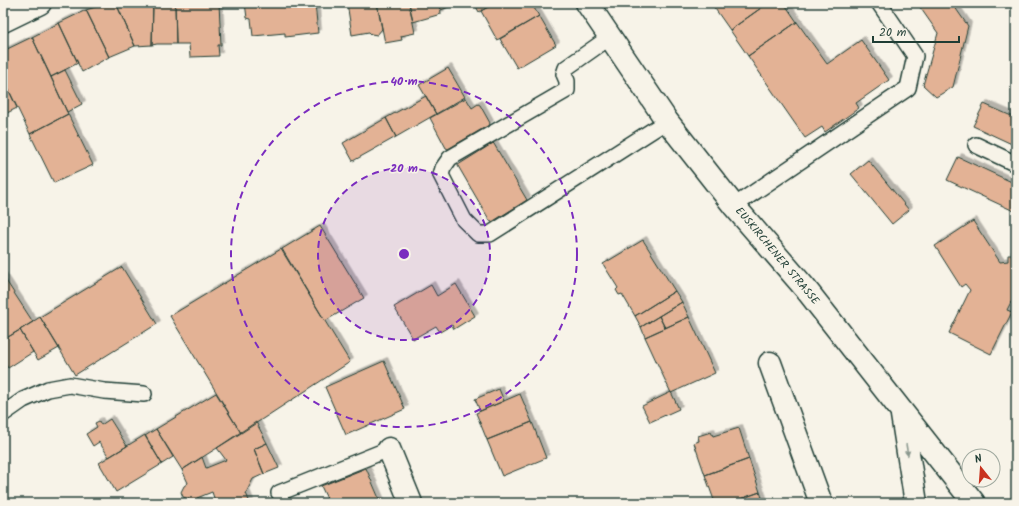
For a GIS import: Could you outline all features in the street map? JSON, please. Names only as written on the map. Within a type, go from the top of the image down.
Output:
[{"type":"street","points":[[3,21],[40,3]]},
{"type":"street","name":"EUSKIRCHENER STRASSE","points":[[587,3],[667,121],[734,206],[805,288],[974,503]]},
{"type":"street","points":[[770,363],[821,503]]},
{"type":"street","points":[[901,411],[916,503]]},
{"type":"street","points":[[389,449],[411,503]]},
{"type":"lane","points":[[734,206],[908,88],[915,56],[879,3]]},
{"type":"lane","points":[[610,37],[566,68],[564,74],[567,81],[566,90],[450,158],[443,168],[441,176],[464,220],[478,234],[490,234],[667,121]]},
{"type":"lane","points":[[976,145],[1016,164]]},
{"type":"lane","points":[[3,414],[24,400],[48,389],[70,386],[104,391],[144,394]]},
{"type":"lane","points":[[279,493],[389,449]]},
{"type":"building","points":[[108,3],[116,3],[135,46],[109,57],[86,10]]},
{"type":"building","points":[[116,3],[153,3],[152,45],[135,46]]},
{"type":"building","points":[[153,3],[175,3],[176,44],[152,45]]},
{"type":"building","points":[[175,3],[219,3],[221,45],[218,45],[219,56],[190,57],[189,44],[176,44]]},
{"type":"building","points":[[245,3],[315,3],[318,33],[285,37],[285,33],[253,36],[251,19],[247,18]]},
{"type":"building","points":[[347,3],[377,3],[382,29],[377,35],[369,32],[352,35]]},
{"type":"building","points":[[377,3],[409,3],[415,33],[401,36],[402,40],[385,43]]},
{"type":"building","points":[[409,3],[440,3],[441,14],[413,22]]},
{"type":"building","points":[[440,3],[460,3],[441,10]]},
{"type":"building","points":[[474,3],[495,3],[479,12]]},
{"type":"building","points":[[495,3],[531,3],[539,16],[497,40],[481,11]]},
{"type":"building","points":[[711,3],[768,3],[730,30]]},
{"type":"building","points":[[768,3],[784,3],[797,22],[748,56],[730,30]]},
{"type":"building","points":[[917,3],[952,3],[968,26],[953,87],[936,97],[923,85],[938,33]]},
{"type":"building","points":[[86,10],[109,57],[82,72],[59,23]]},
{"type":"building","points":[[539,16],[556,45],[517,68],[500,39]]},
{"type":"building","points":[[797,22],[827,64],[861,40],[889,80],[856,103],[859,108],[825,132],[822,127],[805,138],[748,56]]},
{"type":"building","points":[[59,23],[78,63],[51,77],[32,37]]},
{"type":"building","points":[[32,37],[68,114],[30,134],[3,78],[3,51]]},
{"type":"building","points":[[448,68],[465,97],[436,114],[419,85]]},
{"type":"building","points":[[65,70],[82,104],[67,112],[51,77]]},
{"type":"building","points":[[3,78],[17,108],[3,115]]},
{"type":"building","points":[[426,96],[436,114],[396,137],[386,118]]},
{"type":"building","points":[[466,98],[472,108],[478,104],[480,105],[490,123],[448,149],[446,148],[430,118]]},
{"type":"building","points":[[984,104],[1016,118],[1016,146],[973,126]]},
{"type":"building","points":[[68,114],[93,165],[54,183],[30,134]]},
{"type":"building","points":[[386,118],[396,137],[353,161],[343,143]]},
{"type":"building","points":[[493,143],[527,200],[492,222],[490,221],[458,165]]},
{"type":"building","points":[[958,157],[1016,184],[1016,212],[947,180]]},
{"type":"building","points":[[868,160],[909,210],[892,224],[851,174]]},
{"type":"building","points":[[973,221],[1000,262],[1008,261],[1008,255],[1016,255],[1016,301],[1011,302],[1007,310],[1012,312],[991,354],[949,333],[970,290],[965,284],[961,287],[935,246]]},
{"type":"building","points":[[320,226],[364,298],[325,321],[282,249]]},
{"type":"building","points":[[643,240],[675,291],[635,316],[622,294],[619,295],[616,290],[618,288],[603,264]]},
{"type":"building","points":[[281,249],[350,362],[241,433],[170,316]]},
{"type":"building","points":[[122,267],[157,324],[75,375],[40,317]]},
{"type":"building","points":[[3,276],[33,322],[3,340]]},
{"type":"building","points":[[456,284],[475,316],[454,329],[452,325],[440,332],[436,326],[413,339],[394,307],[431,285],[437,296]]},
{"type":"building","points":[[675,291],[682,302],[641,327],[635,316]]},
{"type":"building","points":[[682,302],[689,317],[665,328],[659,316]]},
{"type":"building","points":[[659,316],[665,328],[645,337],[641,327]]},
{"type":"building","points":[[40,317],[59,348],[38,360],[20,330]]},
{"type":"building","points":[[689,317],[715,373],[671,393],[645,337]]},
{"type":"building","points":[[20,330],[33,352],[8,368],[3,361],[3,340]]},
{"type":"building","points":[[384,361],[405,409],[346,435],[325,387]]},
{"type":"building","points":[[499,389],[504,401],[480,411],[475,399]]},
{"type":"building","points":[[671,392],[679,409],[650,422],[642,406]]},
{"type":"building","points":[[216,393],[241,433],[182,470],[156,429]]},
{"type":"building","points":[[520,394],[532,422],[487,440],[476,413]]},
{"type":"building","points":[[110,419],[127,446],[109,457],[99,442],[93,446],[86,434],[97,427],[95,423],[99,421],[101,425]]},
{"type":"building","points":[[256,422],[267,443],[254,449],[264,474],[253,479],[246,493],[250,503],[222,503],[221,500],[214,498],[212,492],[197,498],[200,503],[190,503],[189,499],[183,497],[181,492],[184,486],[188,483],[182,470],[202,457],[206,468],[226,460],[217,448]]},
{"type":"building","points":[[532,422],[546,458],[502,476],[487,440]]},
{"type":"building","points":[[739,428],[749,459],[705,475],[694,443],[699,441],[698,436],[711,432],[713,436]]},
{"type":"building","points":[[156,429],[173,457],[162,464],[145,436]]},
{"type":"building","points":[[145,435],[162,464],[116,492],[99,463]]},
{"type":"building","points":[[267,443],[279,468],[264,474],[254,449]]},
{"type":"building","points":[[749,459],[760,492],[729,503],[715,503],[705,475]]},
{"type":"building","points":[[366,468],[381,503],[329,503],[321,486]]},
{"type":"building","points":[[760,492],[764,503],[729,503]]}]
